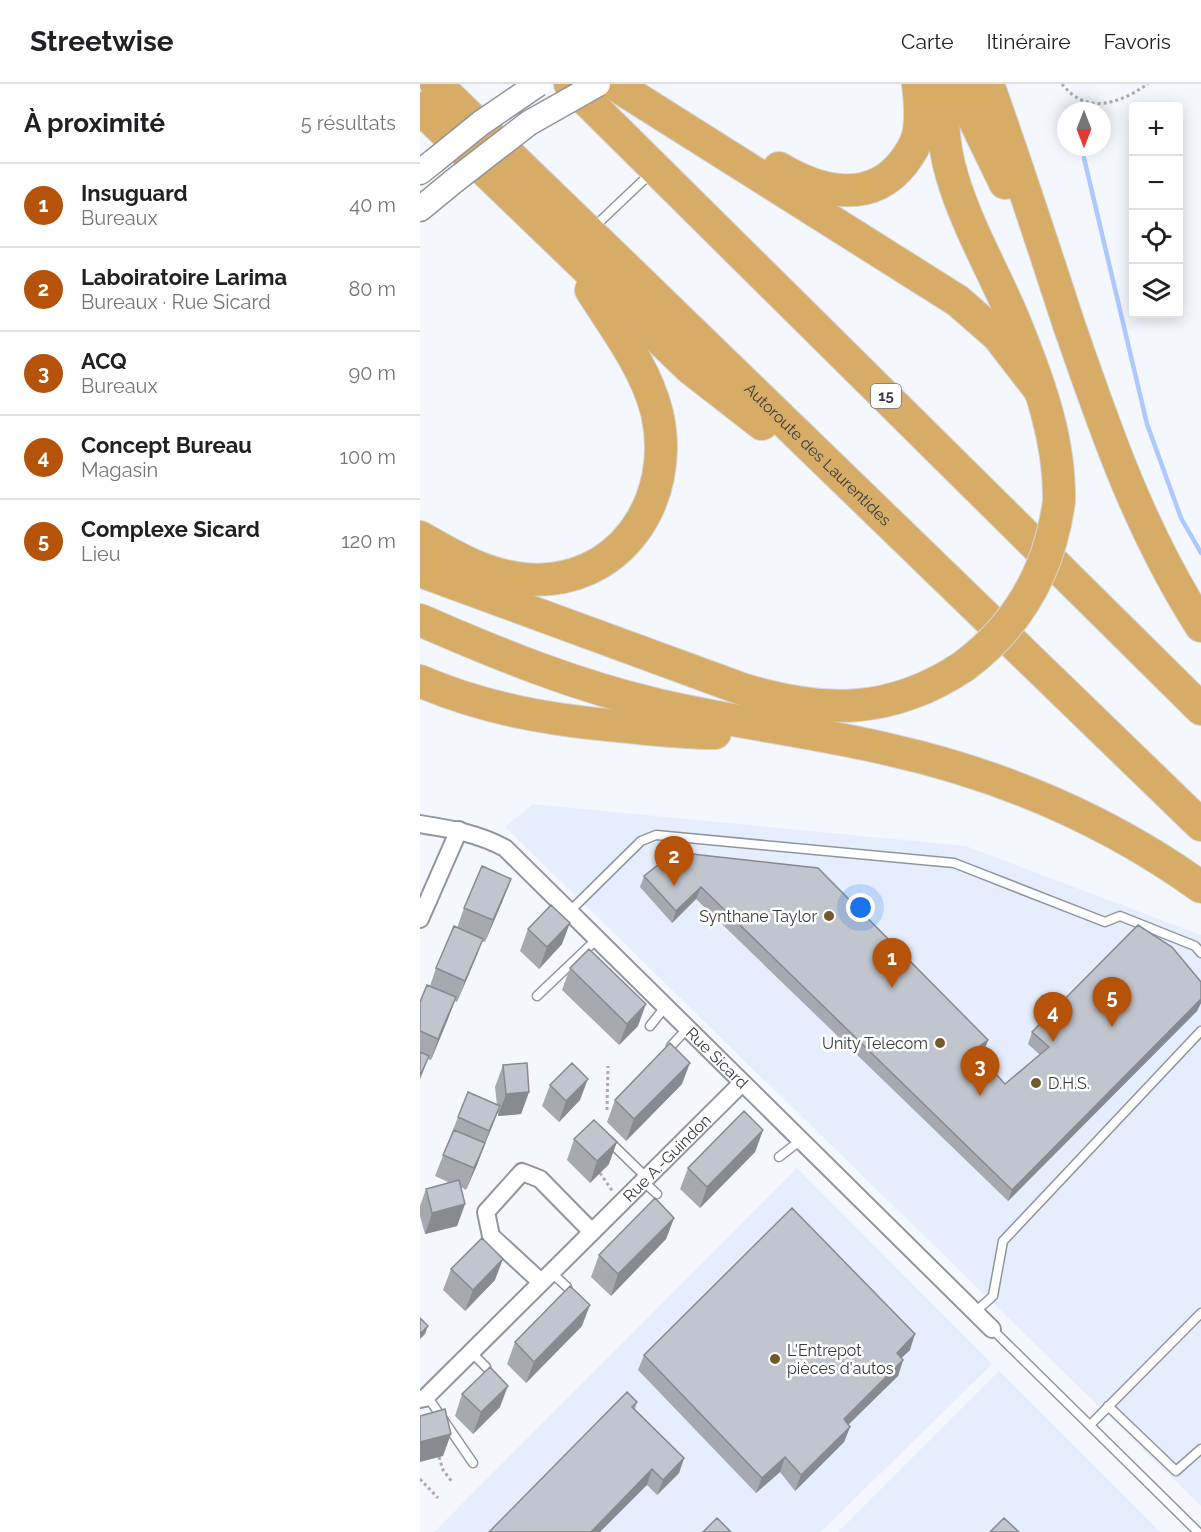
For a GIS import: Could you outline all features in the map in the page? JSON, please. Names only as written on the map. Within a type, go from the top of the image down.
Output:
[{"type":"highway","points":[[420,537],[462,561],[490,572],[524,579],[559,577],[588,568],[617,550],[634,532],[651,505],[658,483],[661,450],[658,420],[651,394],[577,240],[436,84]]},
{"type":"highway","name":"15","points":[[570,84],[1201,709]]},
{"type":"highway","points":[[614,84],[958,301],[998,336],[1039,389]]},
{"type":"highway","points":[[643,84],[790,175],[824,189],[851,191],[866,189],[888,178],[899,169],[913,148],[920,121],[918,84]]},
{"type":"highway","points":[[420,572],[742,689],[791,702],[840,707],[874,704],[927,688],[964,666],[997,638],[1029,595],[1050,546],[1059,501],[1056,447],[1049,415],[1017,325],[950,169],[942,120],[949,84]]},
{"type":"highway","points":[[988,84],[1129,493],[1169,573],[1201,626]]},
{"type":"highway","points":[[963,97],[1053,277]]},
{"type":"highway","points":[[420,108],[577,240]]},
{"type":"highway","name":"Autoroute des Laurentides","points":[[577,240],[690,368],[893,526],[1201,824]]},
{"type":"highway","points":[[420,620],[517,661],[600,690],[687,712],[913,755],[1012,786],[1095,822],[1201,887]]},
{"type":"highway","points":[[420,681],[476,703],[546,718],[701,733],[803,733]]},
{"type":"street","points":[[427,166],[481,123],[538,84]]},
{"type":"street","points":[[420,208],[529,123],[598,84]]},
{"type":"street","name":"Rue Sicard","points":[[420,824],[482,836],[505,848],[992,1329]]},
{"type":"street","points":[[420,919],[459,830]]},
{"type":"street","name":"Rue A.-Guindon","points":[[423,1397],[742,1083]]},
{"type":"street","points":[[546,1277],[491,1236],[486,1212],[522,1172],[540,1179],[592,1232]]},
{"type":"lane","points":[[577,240],[655,169]]},
{"type":"lane","points":[[569,912],[641,841],[656,835],[954,863],[1105,922],[1120,916],[1195,946],[1201,953]]},
{"type":"lane","points":[[537,996],[597,939]]},
{"type":"lane","points":[[650,1026],[665,1007]]},
{"type":"lane","points":[[671,1046],[687,1029]]},
{"type":"lane","points":[[975,1312],[993,1296],[1003,1241],[1201,1032]]},
{"type":"lane","points":[[600,1132],[657,1194]]},
{"type":"lane","points":[[779,1156],[801,1140]]},
{"type":"lane","points":[[546,1277],[567,1287]]},
{"type":"lane","points":[[1090,1425],[1201,1313]]},
{"type":"lane","points":[[992,1329],[1198,1532]]},
{"type":"lane","points":[[471,1352],[486,1367]]},
{"type":"lane","points":[[423,1397],[473,1463]]},
{"type":"lane","points":[[1108,1406],[1176,1471],[1201,1449]]},
{"type":"path","points":[[1062,84],[1081,100],[1102,104],[1120,101],[1148,84]]},
{"type":"path","points":[[607,1110],[608,1066]]},
{"type":"path","points":[[600,1173],[620,1203]]},
{"type":"path","points":[[439,1457],[443,1470],[453,1483]]},
{"type":"path","points":[[420,1479],[438,1498]]},
{"type":"shaded area","points":[[533,804],[966,846],[1201,935],[1201,1506],[505,827]]},
{"type":"shaded area","points":[[797,1168],[992,1364],[821,1532],[434,1532]]},
{"type":"shaded area","points":[[999,1371],[1160,1532],[838,1532]]},
{"type":"building","points":[[674,852],[818,868],[988,1040],[974,1050],[1005,1084],[1049,1047],[1032,1032],[1138,925],[1172,947],[1201,982],[1201,999],[1012,1190],[701,887],[676,911],[644,876]]},
{"type":"building","points":[[482,866],[511,879],[493,920],[464,908]]},
{"type":"building","points":[[551,905],[570,923],[547,947],[528,929]]},
{"type":"building","points":[[454,926],[483,939],[465,981],[436,968]]},
{"type":"building","points":[[589,949],[646,1004],[627,1024],[570,968]]},
{"type":"building","points":[[427,985],[456,997],[438,1039],[420,1031],[420,1002]]},
{"type":"building","points":[[670,1043],[690,1063],[634,1119],[615,1100]]},
{"type":"building","points":[[420,1052],[429,1056],[420,1076]]},
{"type":"building","points":[[527,1063],[529,1092],[506,1094],[503,1065]]},
{"type":"building","points":[[572,1063],[588,1079],[566,1101],[550,1085]]},
{"type":"building","points":[[468,1092],[500,1106],[489,1131],[458,1117]]},
{"type":"building","points":[[744,1111],[763,1130],[707,1187],[688,1168]]},
{"type":"building","points":[[594,1120],[617,1142],[597,1161],[574,1139]]},
{"type":"building","points":[[454,1130],[485,1143],[474,1168],[443,1155]]},
{"type":"building","points":[[459,1180],[465,1204],[432,1213],[426,1189]]},
{"type":"building","points":[[655,1198],[674,1218],[618,1274],[599,1255]]},
{"type":"building","name":"L'Entrepot pièces d'autos","points":[[792,1208],[915,1334],[897,1353],[903,1360],[844,1419],[850,1427],[801,1475],[785,1457],[762,1478],[644,1355]]},
{"type":"building","points":[[482,1238],[503,1259],[473,1290],[451,1269]]},
{"type":"building","points":[[570,1286],[590,1305],[534,1362],[515,1342]]},
{"type":"building","points":[[420,1318],[428,1326],[420,1334]]},
{"type":"building","points":[[490,1367],[508,1386],[481,1412],[462,1394]]},
{"type":"building","points":[[627,1392],[637,1402],[632,1407],[684,1458],[663,1480],[652,1469],[591,1532],[489,1532]]},
{"type":"building","points":[[445,1409],[451,1434],[420,1442],[420,1416]]},
{"type":"building","points":[[717,1518],[731,1532],[703,1532]]},
{"type":"building","points":[[1004,1518],[1019,1532],[990,1532]]},
{"type":"waterway","points":[[1084,158],[1147,424],[1181,518],[1201,553]]},
{"type":"place","name":"Laboiratoire Larima","points":[[674,886]]},
{"type":"place","name":"Synthane Taylor","points":[[829,916]]},
{"type":"place","name":"Insuguard","points":[[892,988]]},
{"type":"place","name":"Complexe Sicard","points":[[1112,1027]]},
{"type":"place","name":"Concept Bureau","points":[[1053,1042]]},
{"type":"place","name":"Unity Telecom","points":[[940,1043]]},
{"type":"place","name":"D.H.S.","points":[[1036,1083]]},
{"type":"place","name":"ACQ","points":[[980,1096]]},
{"type":"place","name":"L'Entrepot pièces d'autos","points":[[775,1359]]}]
